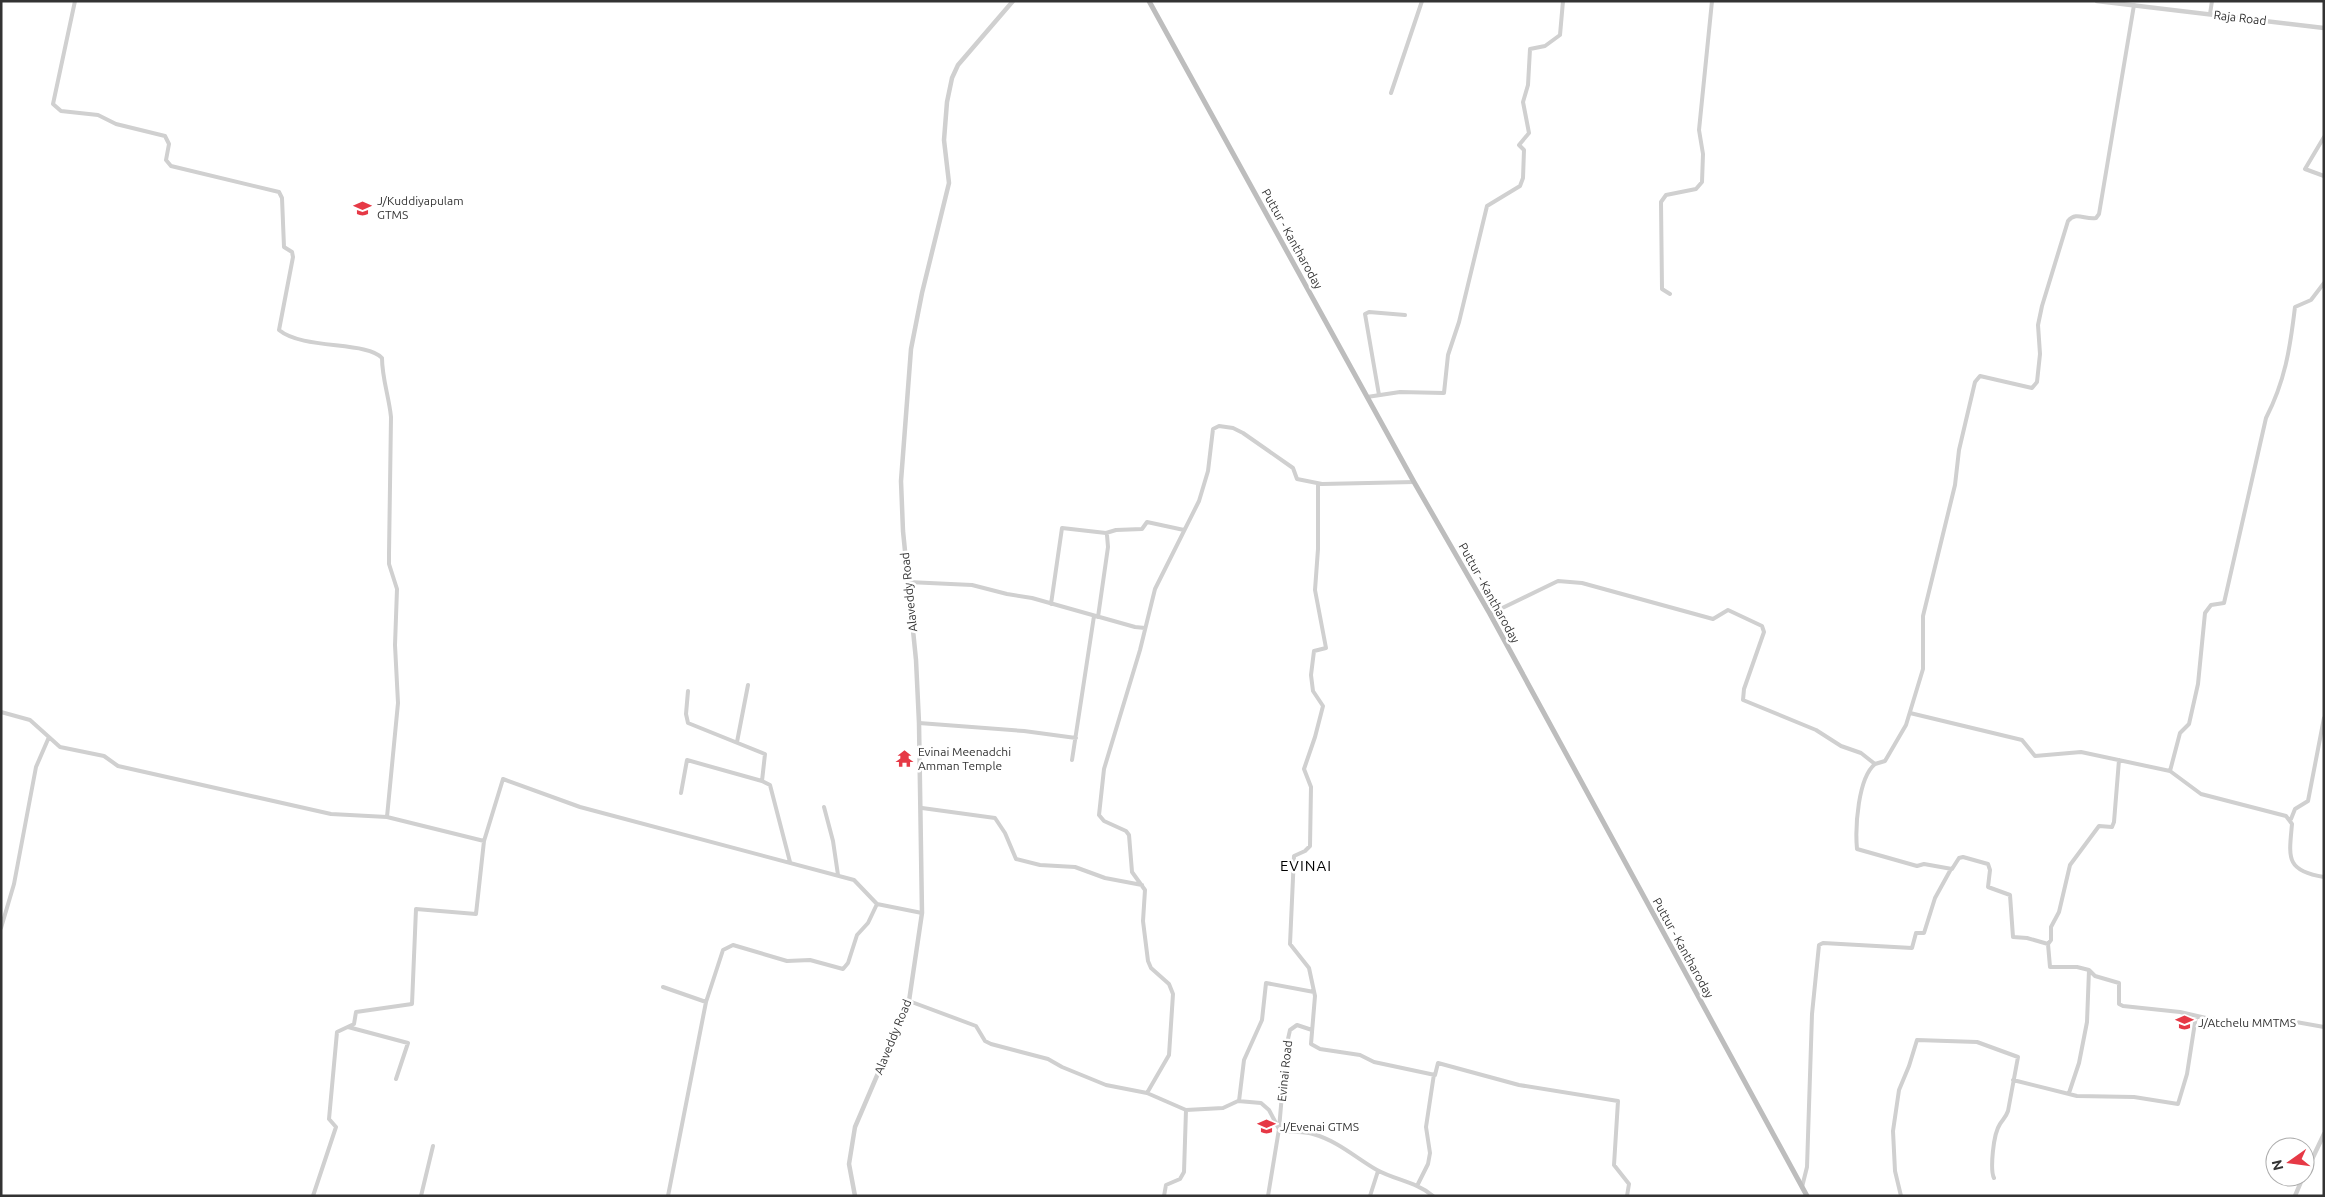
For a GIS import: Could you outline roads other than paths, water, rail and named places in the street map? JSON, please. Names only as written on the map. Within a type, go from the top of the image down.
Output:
[{"type":"main road","name":"Puttur - Kantharoday","points":[[1149,1],[1414,482],[1490,614],[1807,1196]]},
{"type":"street","points":[[74,1],[53,104],[55,108],[61,111],[98,116],[116,124],[166,136],[168,144],[166,160],[171,166],[279,192],[282,198],[284,248],[292,252],[293,257],[279,330],[286,335],[325,346],[338,344],[380,355],[382,358],[382,377],[389,400],[391,417],[389,564],[397,589],[394,645],[398,703],[387,817]]},
{"type":"street","name":"Alaveddy Road","points":[[855,1196],[849,1164],[855,1127],[909,1001],[922,914],[922,808],[916,660],[901,481],[911,350],[922,294],[949,183],[944,140],[947,102],[952,78],[958,65],[1013,1]]},
{"type":"street","points":[[1391,93],[1422,1]]},
{"type":"street","points":[[1367,396],[1400,392],[1444,393],[1448,355],[1459,322],[1487,206],[1520,186],[1523,178],[1524,150],[1519,145],[1529,133],[1524,102],[1528,85],[1530,49],[1545,46],[1560,35],[1563,1]]},
{"type":"street","points":[[1670,294],[1662,290],[1661,202],[1666,195],[1696,189],[1702,182],[1702,154],[1699,130],[1712,1]]},
{"type":"street","name":"Raja Road","points":[[2097,1],[2324,28]]},
{"type":"street","points":[[2210,14],[2212,1]]},
{"type":"street","points":[[1951,869],[1924,864],[1917,866],[1857,849],[1862,786],[1865,775],[1875,764],[1885,761],[1906,725],[1923,669],[1924,616],[1955,485],[1959,450],[1975,382],[1980,376],[2032,388],[2037,382],[2040,354],[2038,325],[2068,221],[2071,217],[2077,215],[2096,218],[2099,214],[2134,5]]},
{"type":"street","points":[[2324,137],[2305,169],[2324,176]]},
{"type":"street","points":[[2170,772],[2180,733],[2189,724],[2198,684],[2204,613],[2211,605],[2224,603],[2266,418],[2280,391],[2290,352],[2295,307],[2311,300],[2324,283]]},
{"type":"street","points":[[1379,395],[1365,314],[1369,312],[1405,315]]},
{"type":"street","points":[[1144,886],[1135,878],[1132,872],[1129,835],[1126,830],[1104,821],[1099,815],[1104,769],[1155,589],[1199,501],[1208,471],[1213,429],[1219,426],[1233,428],[1242,433],[1293,468],[1297,479],[1318,484],[1414,482]]},
{"type":"street","points":[[1318,484],[1318,550],[1315,590],[1326,648],[1314,651],[1311,675],[1313,691],[1323,706],[1304,769],[1311,788],[1310,846],[1305,851],[1294,856],[1290,944],[1309,968],[1314,992],[1312,1044],[1320,1049],[1360,1055],[1374,1062],[1434,1074]]},
{"type":"street","points":[[1051,604],[1062,528],[1106,533],[1116,530],[1142,529],[1148,522],[1184,530]]},
{"type":"street","points":[[1072,760],[1108,547],[1107,535]]},
{"type":"street","points":[[1490,614],[1558,581],[1582,582],[1714,619],[1728,610],[1762,626],[1764,632],[1744,689],[1743,700],[1816,730],[1841,746],[1861,753],[1875,764]]},
{"type":"street","points":[[908,582],[972,585],[1145,628]]},
{"type":"street","points":[[737,742],[748,685]]},
{"type":"street","points":[[688,691],[686,714],[688,723],[765,754],[762,781]]},
{"type":"street","points":[[1,712],[30,720],[60,747],[104,756],[118,766],[330,814],[387,817],[484,841]]},
{"type":"street","points":[[1910,713],[2022,740],[2035,756],[2081,752],[2170,772],[2201,794],[2291,819]]},
{"type":"street","points":[[2324,718],[2308,801],[2295,809],[2291,819],[2289,854],[2292,863],[2299,870],[2324,877]]},
{"type":"street","points":[[919,724],[1024,731],[1076,738]]},
{"type":"street","points":[[1,928],[14,884],[36,767],[49,737]]},
{"type":"street","points":[[681,793],[687,760],[762,781],[770,785],[773,790],[790,862]]},
{"type":"street","points":[[2119,760],[2114,822],[2112,827],[2099,826],[2086,846],[2070,865],[2048,944],[2050,968],[2077,967],[2089,970],[2095,976],[2119,983],[2119,1004],[2123,1006],[2196,1016],[2228,1023],[2241,1024],[2261,1021],[2296,1022],[2324,1027]]},
{"type":"street","points":[[314,1196],[336,1127],[330,1119],[337,1032],[354,1024],[356,1012],[412,1004],[416,909],[476,914],[484,841],[503,779],[580,807],[854,880],[877,904],[922,914]]},
{"type":"street","points":[[824,807],[833,841],[838,875]]},
{"type":"street","points":[[922,808],[995,818],[1006,833],[1016,858],[1040,865],[1075,867],[1105,878],[1144,886]]},
{"type":"street","points":[[1802,1187],[1807,1167],[1812,1014],[1819,945],[1823,943],[1912,948],[1916,933],[1924,933],[1935,898],[1951,869],[1954,868],[1959,858],[1963,857],[1988,864],[1990,870],[1988,887],[2001,890],[2010,896],[2013,937],[2027,938],[2048,944]]},
{"type":"street","points":[[1144,886],[1143,920],[1148,961],[1151,968],[1169,984],[1174,1006],[1169,1055],[1147,1093]]},
{"type":"street","points":[[668,1196],[706,1002],[723,950],[726,946],[733,945],[787,961],[810,960],[843,969],[848,963],[857,935],[868,923],[877,904]]},
{"type":"street","points":[[2069,1093],[2079,1063],[2087,1022],[2089,970]]},
{"type":"street","points":[[1239,1101],[1244,1060],[1262,1020],[1266,983],[1314,992]]},
{"type":"street","points":[[663,987],[706,1002]]},
{"type":"street","points":[[909,1001],[976,1026],[985,1041],[991,1044],[1048,1059],[1062,1067],[1106,1085],[1147,1093],[1186,1110],[1223,1108],[1239,1101],[1261,1103],[1265,1105],[1279,1129],[1312,1134],[1326,1139],[1345,1148],[1378,1170],[1417,1186],[1433,1196]]},
{"type":"street","points":[[2013,1080],[2077,1096],[2134,1097],[2178,1104],[2187,1074],[2196,1016]]},
{"type":"street","name":"Evinai Road","points":[[1268,1196],[1279,1129],[1286,1048],[1290,1030],[1297,1025],[1312,1030]]},
{"type":"street","points":[[348,1027],[408,1044],[396,1079]]},
{"type":"street","points":[[1901,1196],[1895,1171],[1893,1130],[1899,1090],[1917,1040],[1977,1042],[2018,1056],[2008,1111],[2005,1120],[1999,1125],[1992,1153],[1994,1178]]},
{"type":"street","points":[[1417,1186],[1428,1164],[1430,1153],[1426,1127],[1434,1074],[1438,1063],[1520,1085],[1618,1101],[1614,1165],[1629,1184],[1627,1196]]},
{"type":"street","points":[[1164,1196],[1166,1184],[1180,1179],[1184,1172],[1186,1110]]},
{"type":"street","points":[[2315,1152],[2324,1134]]},
{"type":"street","points":[[422,1196],[433,1146]]},
{"type":"street","points":[[1370,1196],[1378,1170]]},
{"type":"place","name":"J/Kuddiyapulam GTMS","points":[[363,208]]},
{"type":"place","name":"Evinai Meenadchi Amman Temple","points":[[904,759]]},
{"type":"place","name":"J/Atchelu MMTMS","points":[[2184,1023]]},
{"type":"place","name":"J/Evenai GTMS","points":[[1266,1127]]},
{"type":"district","name":"EVINAI","points":[[1306,866]]}]
